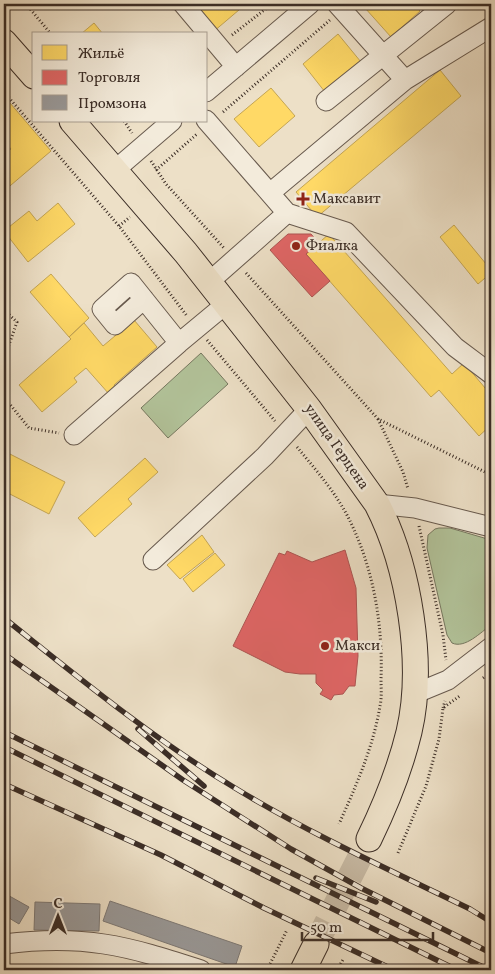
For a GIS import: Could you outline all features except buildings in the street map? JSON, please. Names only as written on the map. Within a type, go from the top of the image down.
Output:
[{"type":"main road","points":[[4,42],[32,74]]},
{"type":"main road","name":"улица Герцена","points":[[73,122],[209,282],[309,408],[377,504],[386,522],[399,558],[407,589],[412,632],[414,694],[409,730],[397,774],[369,839]]},
{"type":"main road","points":[[303,970],[316,944]]},
{"type":"street","points":[[183,4],[207,32]]},
{"type":"street","points":[[208,90],[310,4]]},
{"type":"street","points":[[326,101],[447,4]]},
{"type":"street","points":[[340,6],[404,80]]},
{"type":"street","points":[[270,193],[404,80],[491,27]]},
{"type":"street","points":[[208,33],[236,67]]},
{"type":"street","points":[[115,170],[171,122]]},
{"type":"street","points":[[208,122],[287,213],[346,232],[455,347],[491,374]]},
{"type":"street","points":[[209,282],[287,213]]},
{"type":"street","points":[[144,300],[179,343]]},
{"type":"street","points":[[74,435],[226,304]]},
{"type":"street","points":[[153,560],[264,456],[309,408]]},
{"type":"street","points":[[377,504],[414,508],[491,527]]},
{"type":"street","points":[[414,694],[448,680],[491,647]]},
{"type":"street","points":[[4,944],[36,940],[104,944],[161,956],[202,970]]},
{"type":"path","points":[[26,4],[49,32]]},
{"type":"path","points":[[219,46],[272,4]]},
{"type":"path","points":[[156,170],[340,6]]},
{"type":"path","points":[[4,92],[119,226],[198,329],[321,475],[350,519],[362,547],[372,584],[380,625],[382,664],[380,705],[365,764],[340,824]]},
{"type":"path","points":[[125,122],[166,184],[378,419],[403,472],[414,508],[443,635],[448,680],[439,740],[426,786],[398,853]]},
{"type":"path","points":[[4,310],[17,322],[4,358]]},
{"type":"path","points":[[4,397],[29,428],[74,435]]},
{"type":"path","points":[[378,419],[491,475]]},
{"type":"path","points":[[475,684],[491,672]]},
{"type":"path","points":[[443,708],[467,690]]},
{"type":"path","points":[[267,970],[287,930]]},
{"type":"path","points":[[337,970],[344,958]]},
{"type":"green space","points":[[201,353],[228,384],[168,438],[141,408]]},
{"type":"green space","points":[[439,528],[450,528],[491,540],[491,625],[473,639],[462,644],[452,643],[447,635],[427,548],[428,535]]},
{"type":"tunnel","points":[[316,944],[369,839]]},
{"type":"railway","points":[[4,618],[116,707],[175,749],[235,788],[292,821],[470,909],[491,922]]},
{"type":"railway","points":[[4,654],[183,780],[291,849],[361,888],[491,953]]},
{"type":"railway","points":[[138,729],[204,786]]},
{"type":"railway","points":[[4,732],[489,970]]},
{"type":"railway","points":[[4,747],[457,970]]},
{"type":"railway","points":[[4,784],[161,855],[264,908],[394,970]]},
{"type":"railway","points":[[316,878],[376,902]]},
{"type":"place","name":"Максавит","points":[[303,199]]},
{"type":"place","name":"Фиалка","points":[[296,246]]},
{"type":"place","name":"Макси","points":[[325,646]]}]
